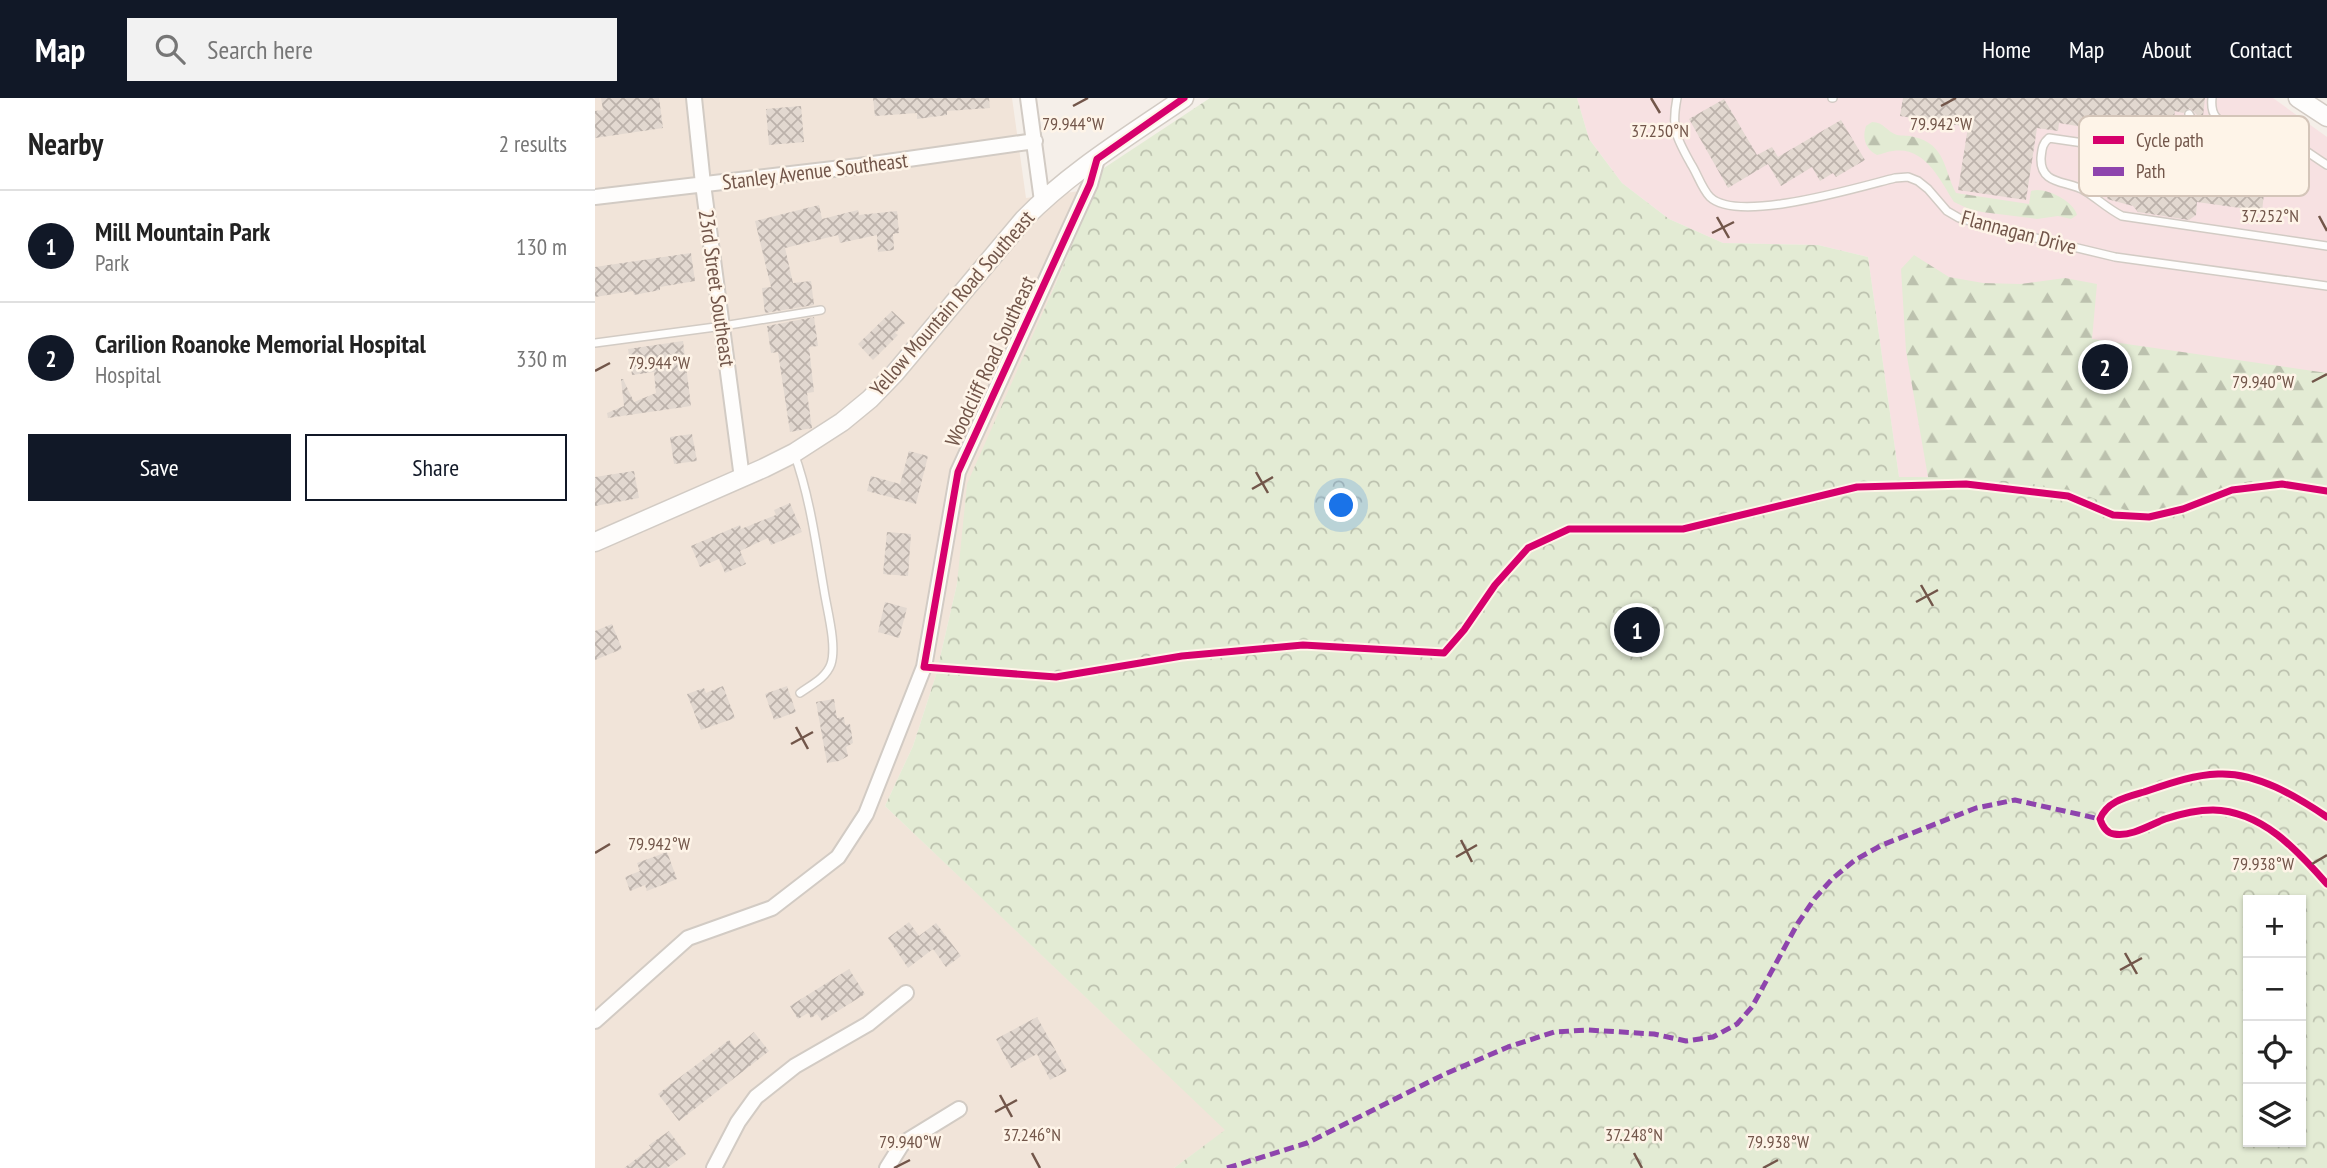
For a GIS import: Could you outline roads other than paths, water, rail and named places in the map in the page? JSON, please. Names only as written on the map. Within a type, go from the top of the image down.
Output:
[{"type":"street","name":"23rd Street Southeast","points":[[694,98],[742,478]]},
{"type":"street","points":[[1028,98],[1042,201]]},
{"type":"street","name":"Yellow Mountain Road Southeast","points":[[595,542],[794,453],[842,422],[870,399],[895,373],[1042,201],[1184,98]]},
{"type":"street","points":[[2298,98],[2327,117]]},
{"type":"street","name":"Stanley Avenue Southeast","points":[[595,197],[859,166],[1035,141]]},
{"type":"street","name":"Woodcliff Road Southeast","points":[[595,1020],[688,938],[772,908],[838,857],[866,814],[924,667],[958,472],[1090,184],[1097,159]]},
{"type":"street","points":[[713,1168],[756,1097],[795,1066],[868,1024],[906,993]]},
{"type":"street","points":[[887,1168],[902,1144],[959,1109]]},
{"type":"lane","name":"Flannagan Drive","points":[[1677,98],[1673,121],[1679,141],[1710,197],[1721,203],[1752,206],[1787,203],[1907,177],[1928,189],[1947,211],[1959,218],[1994,228],[2115,257],[2327,286]]},
{"type":"lane","points":[[2212,98],[2214,116]]},
{"type":"lane","points":[[2079,142],[2049,138],[2043,146],[2042,167],[2050,179],[2079,189]]},
{"type":"lane","points":[[2309,153],[2327,165]]},
{"type":"lane","points":[[2092,196],[2110,211],[2122,216],[2327,246]]},
{"type":"lane","points":[[595,343],[821,310]]},
{"type":"lane","points":[[794,453],[814,531],[833,656],[824,675],[800,693]]},
{"type":"lane","points":[[2327,817],[2279,789],[2254,779],[2219,774],[2180,780],[2133,795],[2109,805],[2100,819],[2102,825],[2114,834],[2129,833],[2193,812],[2213,810],[2233,813],[2272,830],[2327,884]]},
{"type":"place","name":"Carilion Roanoke Memorial Hospital","points":[[2105,367]]},
{"type":"place","name":"Mill Mountain Park","points":[[1637,630]]}]
